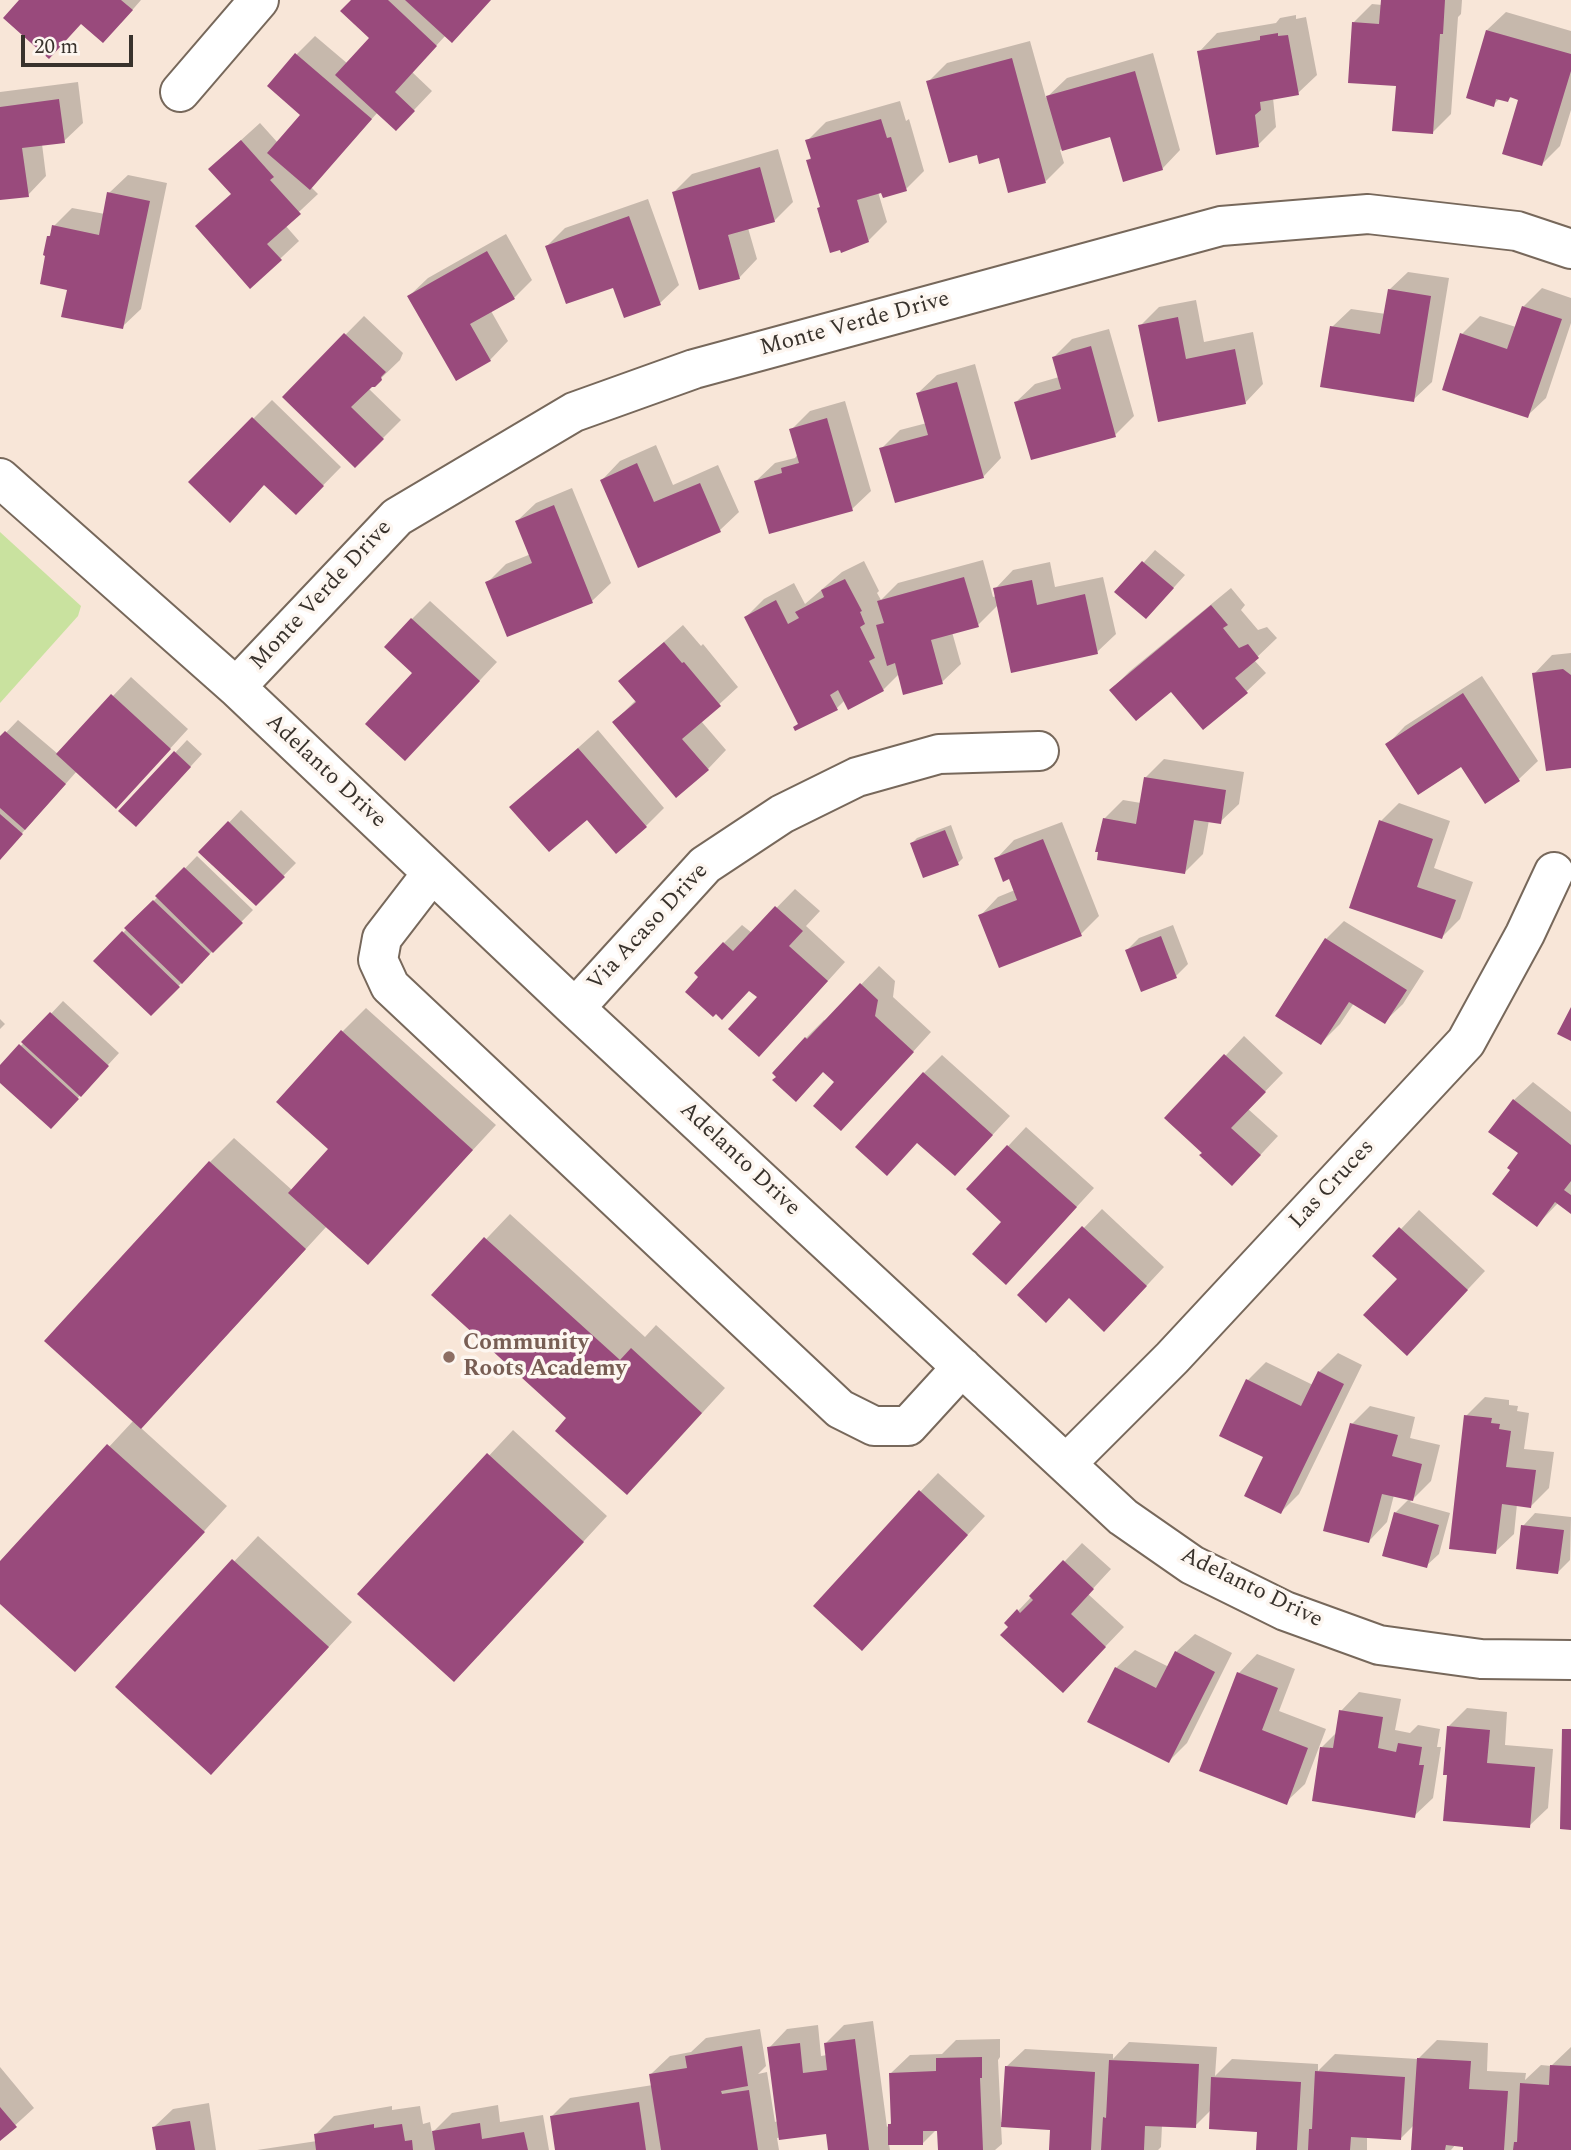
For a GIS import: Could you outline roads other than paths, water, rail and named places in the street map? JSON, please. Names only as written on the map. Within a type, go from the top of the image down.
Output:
[{"type":"street","points":[[180,93],[259,0]]},
{"type":"street","name":"Monte Verde Drive","points":[[236,687],[397,517],[573,412],[694,369],[1221,226],[1368,214],[1517,231],[1571,249]]},
{"type":"street","name":"Adelanto Drive","points":[[0,478],[236,687],[575,1008],[1123,1517],[1192,1565],[1286,1611],[1379,1645],[1481,1659],[1571,1660]]},
{"type":"street","name":"Via Acaso Drive","points":[[575,1008],[705,865],[782,814],[857,777],[939,754],[1039,751]]},
{"type":"street","name":"Las Cruces","points":[[1066,1464],[1172,1358],[1466,1042],[1525,934],[1554,872]]},
{"type":"street","points":[[432,873],[382,938],[378,960],[390,986],[840,1409],[874,1426],[908,1426],[962,1367]]},
{"type":"place","name":"Community Roots Academy","points":[[449,1357]]}]
